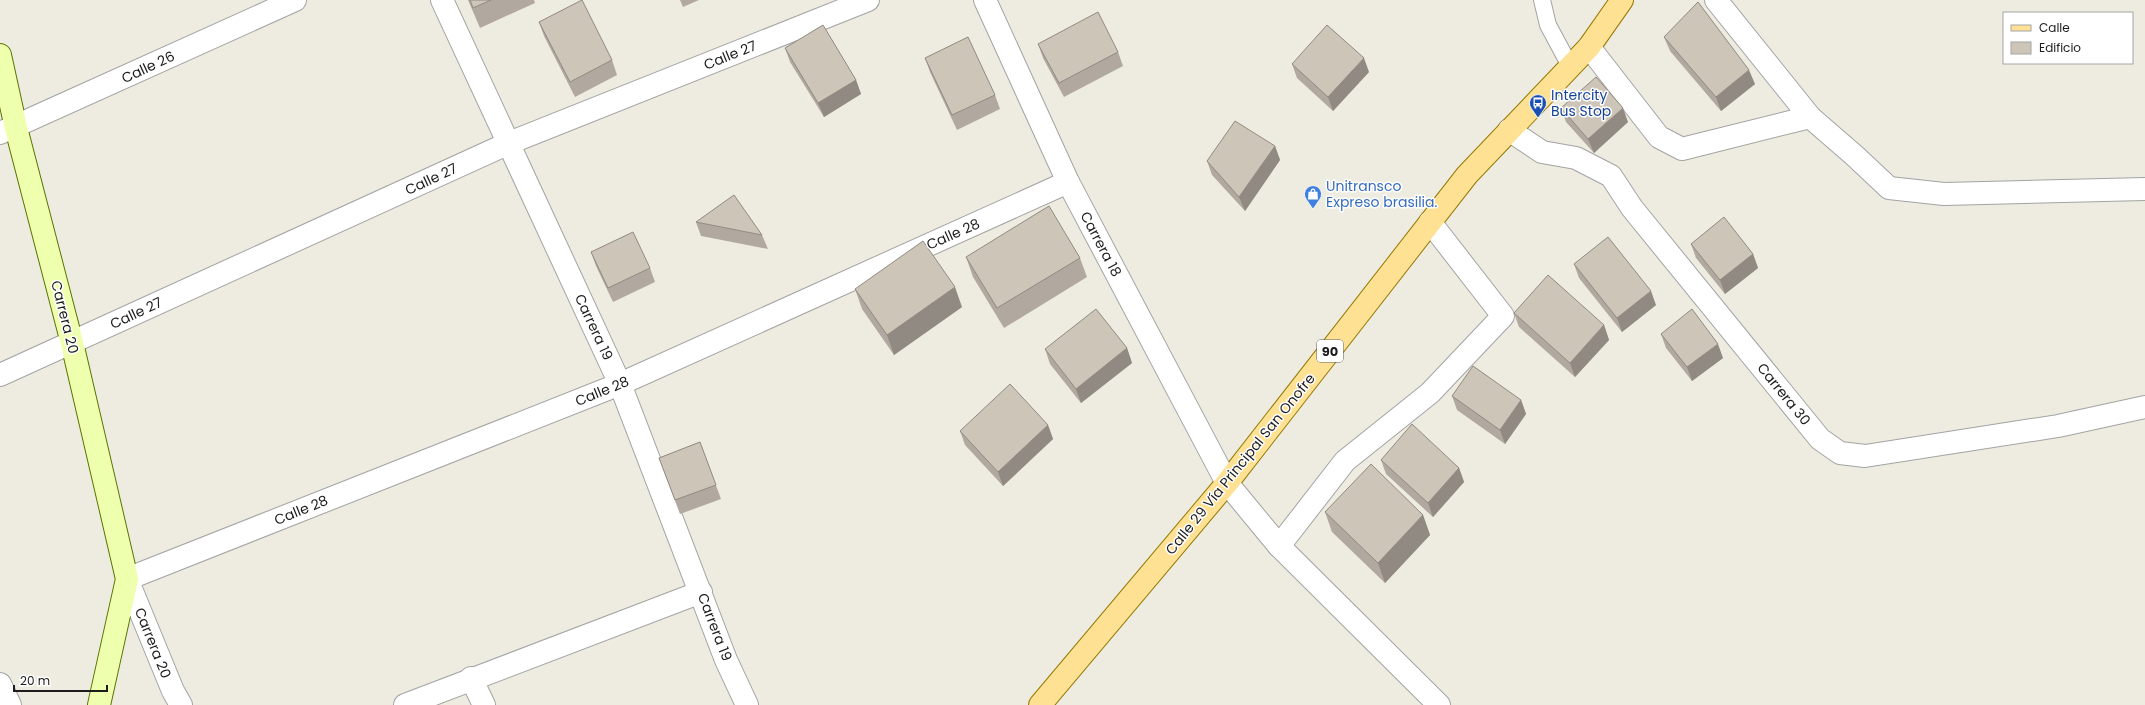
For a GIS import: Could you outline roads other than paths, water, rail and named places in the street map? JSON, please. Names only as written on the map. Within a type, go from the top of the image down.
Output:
[{"type":"main road","name":"Calle 29 Vía Principal San Onofre","points":[[1040,705],[1227,483],[1466,175],[1589,47],[1622,0]]},
{"type":"street","name":"Calle 26","points":[[8,131],[295,0]]},
{"type":"street","name":"Carrera 19","points":[[442,0],[620,384],[726,660],[747,705]]},
{"type":"street","name":"Calle 27","points":[[0,374],[508,143],[868,0]]},
{"type":"street","name":"Carrera 18","points":[[985,0],[1068,182],[1227,483],[1280,546],[1439,705]]},
{"type":"street","points":[[1716,0],[1810,117],[1856,156],[1889,188],[1944,194],[2145,189]]},
{"type":"street","points":[[1589,47],[1659,137],[1682,149],[1810,117]]},
{"type":"street","name":"Carrera 20","points":[[0,55],[8,131],[72,342],[127,579],[173,691],[181,705]]},
{"type":"street","name":"Carrera 30","points":[[1509,130],[1542,152],[1576,158],[1611,176],[1632,208],[1820,439],[1840,453],[1865,456],[2058,426],[2145,407]]},
{"type":"street","name":"Calle 28","points":[[127,579],[620,384],[1068,182]]},
{"type":"street","points":[[1280,546],[1345,461],[1430,393],[1503,316],[1430,222]]},
{"type":"street","name":"Carrera 20","points":[[99,705],[127,579]]},
{"type":"street","points":[[405,705],[471,678],[701,592]]},
{"type":"street","points":[[471,678],[484,705]]},
{"type":"street","points":[[0,684],[10,705]]},
{"type":"lane","points":[[1542,0],[1548,25],[1570,66]]},
{"type":"place","name":"Intercity Bus Stop","points":[[1538,118]]},
{"type":"place","name":"Unitransco Expreso brasilia.","points":[[1313,209]]}]
